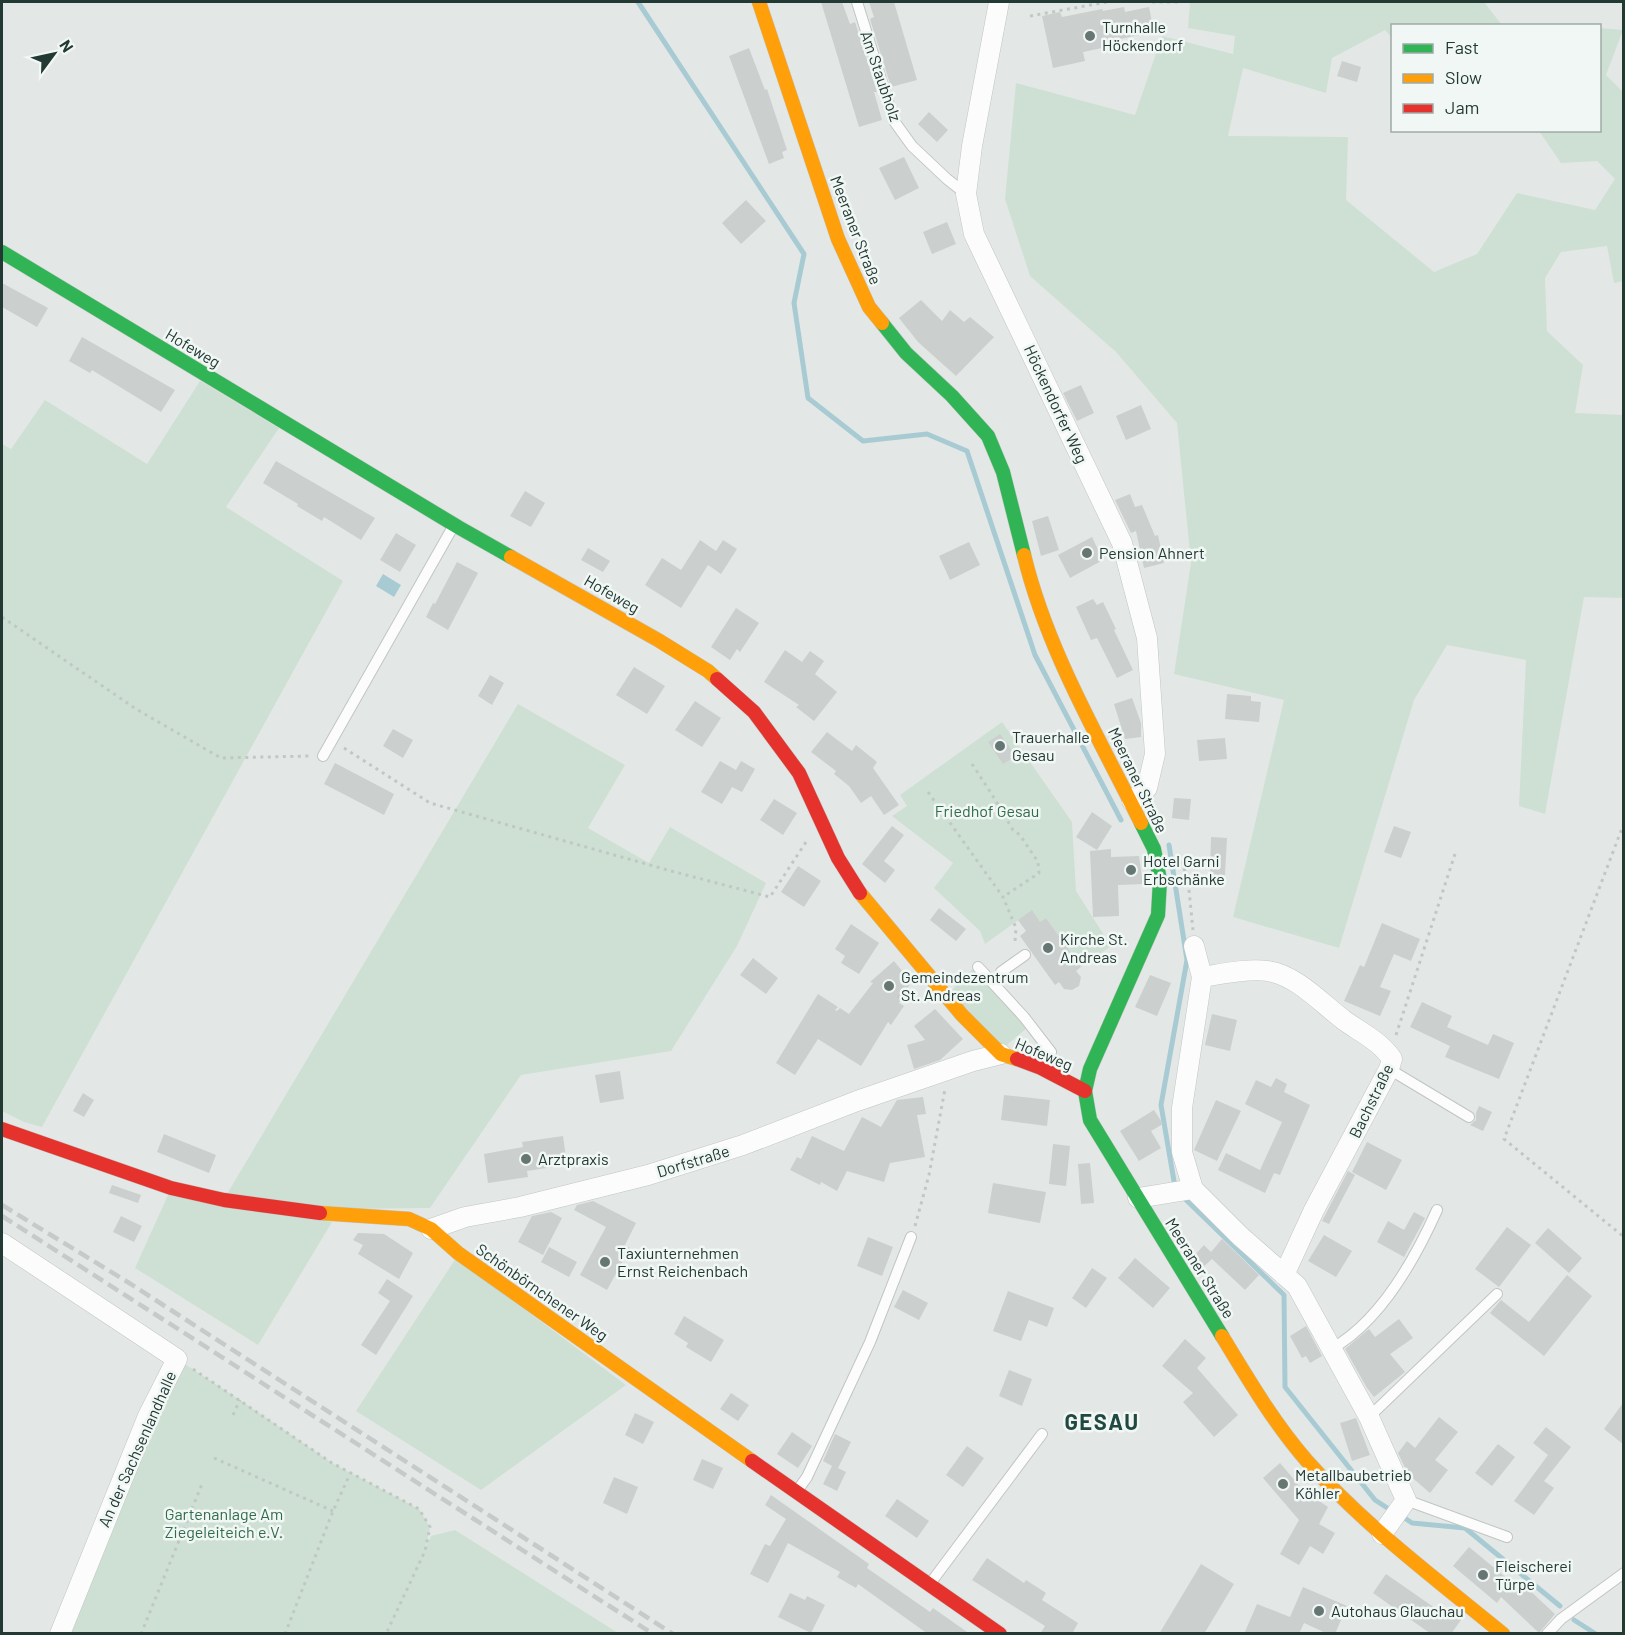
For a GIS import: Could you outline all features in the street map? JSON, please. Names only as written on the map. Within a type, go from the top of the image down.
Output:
[{"type":"street","name":"Meeraner Straße","points":[[759,2],[838,239],[869,307],[906,353],[952,396],[988,436],[1004,472],[1025,560],[1042,614],[1071,682],[1154,849],[1160,880],[1158,915],[1090,1069],[1085,1091],[1090,1120],[1284,1433],[1329,1485],[1382,1534],[1503,1634]]},
{"type":"street","name":"Höckendorfer Weg","points":[[999,2],[972,147],[966,194],[975,234],[1122,543],[1147,638],[1155,754],[1147,788],[1132,801]]},
{"type":"street","name":"Hofeweg","points":[[2,252],[454,525],[658,640],[708,671],[754,712],[799,773],[838,858],[858,890],[932,980],[1001,1054],[1041,1068],[1085,1091]]},
{"type":"street","points":[[1182,1191],[1182,1108],[1202,977],[1194,946]]},
{"type":"street","name":"Bachstraße","points":[[1202,977],[1266,970],[1279,974],[1386,1049],[1389,1062],[1314,1210],[1284,1275]]},
{"type":"street","name":"Dorfstraße","points":[[431,1229],[465,1217],[520,1207],[648,1175],[743,1145],[857,1101],[1001,1054]]},
{"type":"street","name":"Schönbörnchener Weg","points":[[2,1129],[171,1188],[213,1198],[337,1215],[409,1219],[431,1229],[468,1260],[1000,1634]]},
{"type":"street","points":[[1138,1198],[1182,1191],[1240,1236],[1297,1286],[1369,1417],[1406,1500],[1382,1534]]},
{"type":"street","name":"An der Sachsenlandhalle","points":[[2,1243],[177,1359],[148,1416],[60,1634]]},
{"type":"lane","name":"Am Staubholz","points":[[857,2],[894,121],[912,146],[946,179],[966,194]]},
{"type":"lane","points":[[324,756],[454,525]]},
{"type":"lane","points":[[1001,972],[1025,955]]},
{"type":"lane","points":[[978,967],[1024,1017],[1051,1053],[1041,1068]]},
{"type":"lane","points":[[1389,1062],[1469,1117]]},
{"type":"lane","points":[[1331,1349],[1360,1329],[1376,1312],[1426,1233],[1437,1210]]},
{"type":"lane","points":[[797,1491],[807,1477],[870,1342],[911,1237]]},
{"type":"lane","points":[[1369,1417],[1497,1294]]},
{"type":"lane","points":[[929,1586],[1042,1434]]},
{"type":"lane","points":[[1406,1500],[1507,1537]]},
{"type":"lane","points":[[1547,1634],[1561,1619],[1623,1573]]},
{"type":"path","points":[[1030,16],[1107,2]]},
{"type":"path","points":[[1152,2],[1181,2]]},
{"type":"path","points":[[2,616],[136,709],[221,758],[324,756]]},
{"type":"path","points":[[332,741],[430,803],[770,897],[821,819]]},
{"type":"path","points":[[972,764],[1013,830],[1020,835],[1038,862],[1040,873],[1003,897]]},
{"type":"path","points":[[928,792],[1003,897],[1016,928],[1015,941]]},
{"type":"path","points":[[1623,823],[1504,1139],[1623,1237]]},
{"type":"path","points":[[1389,1062],[1455,854]]},
{"type":"path","points":[[1016,928],[1022,926]]},
{"type":"path","points":[[898,996],[908,1003]]},
{"type":"path","points":[[911,1237],[928,1176],[948,1070]]},
{"type":"path","points":[[177,1359],[350,1474],[419,1509],[430,1527],[425,1551],[386,1634]]},
{"type":"path","points":[[233,1415],[240,1400]]},
{"type":"path","points":[[214,1458],[333,1511]]},
{"type":"path","points":[[285,1634],[333,1511],[350,1474]]},
{"type":"path","points":[[141,1634],[202,1484]]},
{"type":"green space","points":[[1190,2],[1484,2],[1501,24],[1391,24],[1391,37],[1385,30],[1332,58],[1326,93],[1243,68],[1228,136],[1348,137],[1346,200],[1434,272],[1477,254],[1517,193],[1595,210],[1615,179],[1597,161],[1561,163],[1540,132],[1601,132],[1601,28],[1623,30],[1606,75],[1623,92],[1623,281],[1614,283],[1607,246],[1561,252],[1545,278],[1547,331],[1583,365],[1575,413],[1623,415],[1623,598],[1584,597],[1545,814],[1519,806],[1526,660],[1447,645],[1414,700],[1339,948],[1233,917],[1284,700],[1174,674],[1191,563],[1177,423],[1116,352],[1030,276],[1005,199],[1016,83],[1135,115],[1162,36],[1233,54],[1235,36],[1188,28]]},
{"type":"green space","points":[[200,381],[279,428],[226,507],[343,581],[42,1127],[24,1122],[2,1111],[2,444],[11,449],[45,400],[147,464]]},
{"type":"green space","points":[[518,704],[625,765],[588,828],[649,863],[670,827],[766,883],[737,946],[671,1051],[521,1075],[430,1208],[340,1209],[227,1194]]},
{"type":"green space","name":"Friedhof Gesau","points":[[1002,722],[1072,822],[1076,891],[1111,946],[1081,967],[1046,918],[1040,922],[1031,911],[985,944],[980,931],[934,888],[953,863],[892,816],[907,806],[900,795]]},
{"type":"green space","points":[[973,969],[1027,1028],[1002,1049],[951,991]]},
{"type":"green space","points":[[168,1195],[332,1222],[258,1345],[135,1268]]},
{"type":"green space","points":[[456,1258],[626,1385],[481,1490],[356,1411]]},
{"type":"green space","name":"Gartenanlage Am Ziegeleiteich e.V.","points":[[177,1359],[332,1463],[419,1509],[430,1527],[426,1547],[431,1536],[455,1530],[618,1633],[60,1634]]},
{"type":"water","points":[[383,574],[401,585],[394,597],[376,586]]},
{"type":"building","points":[[821,2],[842,2],[850,24],[855,22],[877,92],[874,92],[882,120],[859,127]]},
{"type":"building","points":[[869,2],[894,2],[917,80],[891,87],[870,19],[874,17]]},
{"type":"building","name":"Turnhalle Höckendorf","points":[[1124,7],[1125,12],[1149,7],[1154,32],[1115,40],[1116,45],[1083,52],[1085,61],[1053,68],[1042,16],[1060,12],[1062,17]]},
{"type":"building","points":[[749,48],[765,90],[767,89],[787,150],[782,152],[784,158],[769,164],[729,56]]},
{"type":"building","points":[[1342,61],[1361,67],[1357,82],[1337,76]]},
{"type":"building","points":[[929,112],[948,130],[937,142],[918,124]]},
{"type":"building","points":[[904,157],[919,188],[895,200],[879,168]]},
{"type":"building","points":[[746,200],[766,221],[741,244],[722,223]]},
{"type":"building","points":[[947,222],[956,244],[932,254],[923,232]]},
{"type":"building","points":[[2,283],[48,308],[37,327],[2,307]]},
{"type":"building","points":[[921,300],[942,321],[950,310],[964,322],[970,317],[994,337],[956,376],[918,342],[899,318]]},
{"type":"building","points":[[82,337],[175,390],[161,412],[92,370],[90,373],[69,361]]},
{"type":"building","points":[[1081,385],[1094,413],[1077,421],[1063,393]]},
{"type":"building","points":[[1141,405],[1151,429],[1126,440],[1116,416]]},
{"type":"building","points":[[276,461],[375,518],[361,540],[324,517],[322,521],[263,483]]},
{"type":"building","points":[[525,491],[545,503],[531,527],[510,516]]},
{"type":"building","points":[[1130,494],[1135,507],[1142,505],[1155,536],[1158,535],[1164,563],[1144,568],[1136,531],[1131,533],[1115,500]]},
{"type":"building","points":[[1048,516],[1059,550],[1041,556],[1032,521]]},
{"type":"building","points":[[396,533],[416,545],[400,572],[380,560]]},
{"type":"building","points":[[1092,537],[1103,560],[1070,578],[1058,555]]},
{"type":"building","points":[[700,540],[716,551],[723,540],[737,549],[721,574],[708,565],[681,608],[645,585],[662,558],[681,570]]},
{"type":"building","points":[[969,542],[980,565],[950,580],[939,556]]},
{"type":"building","points":[[588,548],[610,561],[603,572],[581,560]]},
{"type":"building","points":[[457,562],[478,573],[448,630],[426,617]]},
{"type":"building","points":[[1093,599],[1097,605],[1103,602],[1133,670],[1117,678],[1097,638],[1091,640],[1076,607]]},
{"type":"building","points":[[736,608],[759,623],[740,652],[737,649],[730,660],[711,647]]},
{"type":"building","points":[[785,650],[802,662],[810,651],[824,661],[815,674],[837,692],[814,721],[796,707],[799,705],[764,682]]},
{"type":"building","points":[[634,667],[665,686],[647,714],[616,695]]},
{"type":"building","points":[[490,675],[504,683],[492,705],[478,696]]},
{"type":"building","points":[[1227,694],[1251,696],[1251,701],[1261,702],[1259,722],[1225,719]]},
{"type":"building","points":[[1132,698],[1141,723],[1141,737],[1125,739],[1114,704]]},
{"type":"building","points":[[695,701],[721,718],[702,747],[675,730]]},
{"type":"building","points":[[393,729],[413,740],[403,758],[383,746]]},
{"type":"building","points":[[827,732],[852,751],[856,745],[877,762],[873,768],[899,805],[884,815],[871,796],[861,803],[849,786],[834,774],[836,771],[811,752]]},
{"type":"building","name":"Trauerhalle Gesau","points":[[1000,734],[1016,756],[1003,764],[988,742]]},
{"type":"building","points":[[1225,738],[1227,759],[1199,761],[1197,740]]},
{"type":"building","points":[[720,761],[736,770],[741,761],[755,769],[742,792],[732,787],[722,804],[701,792]]},
{"type":"building","points":[[335,763],[394,794],[384,815],[324,784]]},
{"type":"building","points":[[1174,798],[1191,799],[1189,820],[1172,818]]},
{"type":"building","points":[[774,799],[797,813],[783,835],[760,820]]},
{"type":"building","points":[[1092,812],[1112,826],[1097,850],[1076,837]]},
{"type":"building","points":[[892,826],[904,835],[884,861],[895,870],[885,883],[862,864]]},
{"type":"building","points":[[1394,826],[1411,832],[1401,858],[1384,852]]},
{"type":"building","points":[[1211,837],[1227,838],[1225,875],[1210,875]]},
{"type":"building","points":[[1111,849],[1111,857],[1139,856],[1143,884],[1118,885],[1119,916],[1093,917],[1090,851]]},
{"type":"building","points":[[798,866],[821,881],[804,907],[781,892]]},
{"type":"building","points":[[939,908],[966,929],[956,941],[930,920]]},
{"type":"building","name":"Kirche St. Andreas","points":[[1032,910],[1040,922],[1046,918],[1081,967],[1076,971],[1081,977],[1079,986],[1072,990],[1064,989],[1059,982],[1055,985],[1020,936],[1026,931],[1018,920]]},
{"type":"building","points":[[1382,923],[1420,939],[1411,961],[1394,954],[1380,987],[1391,991],[1380,1016],[1344,1001],[1360,965],[1364,967]]},
{"type":"building","points":[[851,924],[879,943],[859,974],[841,963],[845,956],[835,949]]},
{"type":"building","points":[[753,958],[778,978],[766,994],[740,975]]},
{"type":"building","points":[[894,961],[911,982],[899,1003],[904,1006],[891,1025],[888,1022],[861,1066],[818,1039],[795,1075],[776,1063],[818,994],[838,1007],[835,1010],[840,1008],[849,1014],[873,983],[870,982]]},
{"type":"building","points":[[1150,975],[1171,983],[1157,1016],[1135,1007]]},
{"type":"building","points":[[1422,1002],[1452,1016],[1447,1027],[1488,1045],[1493,1034],[1514,1043],[1499,1079],[1445,1057],[1450,1046],[1410,1027]]},
{"type":"building","points":[[935,1009],[963,1039],[940,1060],[914,1069],[907,1045],[925,1040],[914,1026]]},
{"type":"building","points":[[1212,1014],[1237,1020],[1230,1051],[1205,1045]]},
{"type":"building","points":[[620,1071],[624,1099],[600,1103],[595,1075]]},
{"type":"building","points":[[1276,1078],[1287,1084],[1284,1092],[1310,1105],[1280,1175],[1274,1173],[1265,1193],[1218,1170],[1226,1153],[1260,1170],[1282,1122],[1245,1104],[1256,1080],[1271,1087]]},
{"type":"building","points":[[83,1093],[94,1100],[84,1117],[73,1111]]},
{"type":"building","points":[[1004,1095],[1050,1100],[1047,1126],[1001,1120]]},
{"type":"building","points":[[923,1097],[926,1114],[917,1115],[925,1157],[890,1163],[884,1182],[847,1171],[837,1191],[790,1170],[797,1157],[801,1159],[812,1136],[844,1151],[862,1117],[881,1127],[897,1100]]},
{"type":"building","points":[[1216,1100],[1241,1111],[1217,1161],[1194,1150]]},
{"type":"building","points":[[1479,1106],[1492,1112],[1483,1131],[1470,1125],[1476,1120]]},
{"type":"building","points":[[1154,1110],[1163,1124],[1151,1131],[1161,1148],[1139,1161],[1120,1131]]},
{"type":"building","points":[[164,1134],[216,1155],[209,1173],[157,1152]]},
{"type":"building","name":"Arztpraxis","points":[[563,1136],[567,1165],[527,1171],[528,1177],[488,1183],[484,1154],[523,1147],[522,1142]]},
{"type":"building","points":[[1367,1142],[1402,1160],[1386,1190],[1352,1172]]},
{"type":"building","points":[[1053,1144],[1070,1146],[1066,1186],[1049,1184]]},
{"type":"building","points":[[1090,1163],[1094,1203],[1081,1204],[1078,1164]]},
{"type":"building","points":[[1348,1171],[1355,1175],[1329,1224],[1322,1221]]},
{"type":"building","points":[[993,1183],[1046,1192],[1040,1223],[988,1213]]},
{"type":"building","points":[[112,1185],[141,1195],[138,1203],[109,1193]]},
{"type":"building","points":[[593,1201],[636,1223],[625,1245],[630,1248],[607,1290],[580,1275],[606,1227],[574,1210],[577,1205]]},
{"type":"building","points":[[551,1212],[562,1218],[543,1255],[518,1242],[532,1216]]},
{"type":"building","points":[[1414,1212],[1425,1218],[1404,1257],[1377,1242],[1388,1221],[1404,1230]]},
{"type":"building","points":[[121,1216],[142,1226],[134,1242],[113,1232]]},
{"type":"building","points":[[1507,1227],[1531,1245],[1499,1287],[1475,1269]]},
{"type":"building","points":[[1548,1228],[1582,1258],[1569,1273],[1535,1243]]},
{"type":"building","points":[[358,1233],[384,1234],[413,1253],[399,1279],[358,1254],[363,1245],[353,1240]]},
{"type":"building","points":[[1324,1235],[1352,1251],[1336,1277],[1308,1261]]},
{"type":"building","points":[[868,1237],[893,1247],[882,1276],[857,1266]]},
{"type":"building","points":[[1222,1239],[1259,1275],[1245,1290],[1212,1259],[1201,1269],[1193,1257],[1204,1245],[1211,1252]]},
{"type":"building","points":[[549,1247],[577,1262],[569,1277],[541,1262]]},
{"type":"building","points":[[1135,1258],[1170,1288],[1153,1308],[1118,1278]]},
{"type":"building","points":[[1092,1268],[1107,1278],[1086,1308],[1072,1298]]},
{"type":"building","points":[[1567,1275],[1592,1296],[1544,1356],[1490,1313],[1501,1300],[1529,1322]]},
{"type":"building","points":[[387,1279],[413,1296],[376,1355],[361,1345],[390,1301],[378,1293]]},
{"type":"building","points":[[903,1290],[928,1303],[919,1320],[894,1307]]},
{"type":"building","points":[[1008,1291],[1054,1308],[1047,1327],[1029,1320],[1021,1341],[993,1331]]},
{"type":"building","points":[[684,1316],[724,1340],[711,1362],[686,1347],[688,1343],[674,1334]]},
{"type":"building","points":[[1399,1319],[1413,1338],[1390,1354],[1405,1372],[1374,1397],[1345,1349],[1369,1329],[1375,1337]]},
{"type":"building","points":[[1306,1326],[1322,1356],[1310,1363],[1306,1356],[1302,1358],[1290,1336]]},
{"type":"building","points":[[1185,1339],[1206,1358],[1197,1368],[1238,1415],[1214,1437],[1183,1402],[1193,1393],[1162,1366]]},
{"type":"building","points":[[1009,1370],[1032,1379],[1022,1406],[999,1396]]},
{"type":"building","points":[[731,1393],[749,1405],[738,1421],[720,1409]]},
{"type":"building","points":[[1623,1403],[1623,1444],[1604,1429]]},
{"type":"building","points":[[635,1413],[654,1422],[643,1444],[625,1435]]},
{"type":"building","points":[[1439,1417],[1458,1432],[1435,1460],[1448,1470],[1430,1493],[1408,1474],[1398,1453],[1407,1441],[1415,1448]]},
{"type":"building","points":[[1356,1418],[1370,1455],[1352,1461],[1340,1423]]},
{"type":"building","points":[[1546,1427],[1571,1447],[1544,1481],[1554,1488],[1534,1515],[1514,1501],[1548,1455],[1533,1443]]},
{"type":"building","points":[[792,1432],[812,1446],[798,1468],[777,1454]]},
{"type":"building","points":[[835,1434],[851,1442],[838,1468],[846,1472],[837,1491],[823,1484],[832,1466],[823,1461]]},
{"type":"building","points":[[1498,1444],[1515,1457],[1492,1486],[1475,1473]]},
{"type":"building","points":[[967,1446],[984,1458],[963,1487],[946,1475]]},
{"type":"building","points":[[702,1459],[723,1468],[713,1489],[693,1480]]},
{"type":"building","points":[[1280,1463],[1303,1490],[1328,1507],[1319,1524],[1335,1533],[1323,1554],[1310,1546],[1299,1565],[1280,1554],[1299,1520],[1263,1478]]},
{"type":"building","points":[[614,1477],[638,1487],[627,1514],[603,1503]]},
{"type":"building","points":[[771,1495],[869,1564],[867,1568],[930,1612],[933,1608],[970,1634],[928,1634],[858,1584],[856,1588],[837,1577],[840,1572],[788,1543],[768,1583],[750,1574],[765,1544],[770,1546],[786,1519],[765,1505]]},
{"type":"building","points":[[897,1499],[929,1521],[917,1538],[885,1516]]},
{"type":"building","points":[[1469,1547],[1521,1590],[1525,1586],[1555,1614],[1539,1633],[1501,1597],[1497,1603],[1453,1566]]},
{"type":"building","points":[[987,1558],[1024,1583],[1026,1580],[1046,1593],[1042,1600],[1078,1623],[1072,1634],[1040,1634],[1045,1626],[972,1580]]},
{"type":"building","points":[[1201,1564],[1234,1584],[1204,1634],[1159,1634]]},
{"type":"building","points":[[1386,1574],[1445,1615],[1449,1610],[1461,1620],[1451,1634],[1431,1634],[1373,1593]]},
{"type":"building","points":[[1303,1587],[1347,1606],[1335,1634],[1328,1634],[1304,1623],[1299,1634],[1244,1634],[1257,1604],[1290,1617]]},
{"type":"building","points":[[790,1593],[805,1600],[807,1596],[825,1605],[811,1633],[778,1617]]},
{"type":"waterway","points":[[638,2],[804,254],[794,303],[808,398],[863,441],[927,434],[967,451],[1035,655],[1121,820]]},
{"type":"waterway","points":[[1169,845],[1187,960],[1161,1105],[1175,1187]]},
{"type":"waterway","points":[[1182,1196],[1284,1295],[1285,1387],[1375,1500],[1392,1511]]},
{"type":"waterway","points":[[1400,1515],[1412,1523],[1465,1528],[1560,1606]]},
{"type":"waterway","points":[[1574,1620],[1596,1634]]},
{"type":"railway","points":[[2,1205],[126,1281],[673,1634]]},
{"type":"railway","points":[[2,1216],[653,1634]]},
{"type":"traffic: fast","points":[[2,252],[511,557]]},
{"type":"traffic: fast","points":[[882,323],[906,353],[952,396],[988,436],[1003,472],[1024,555]]},
{"type":"traffic: fast","points":[[1141,823],[1154,849],[1160,880],[1158,915],[1090,1069],[1085,1091],[1090,1120],[1222,1336]]},
{"type":"traffic: slow","points":[[759,2],[838,239],[869,307],[882,323]]},
{"type":"traffic: slow","points":[[1024,555],[1046,625],[1060,659],[1141,823]]},
{"type":"traffic: slow","points":[[511,557],[658,640],[717,679]]},
{"type":"traffic: slow","points":[[860,893],[962,1015],[1001,1054],[1017,1059]]},
{"type":"traffic: slow","points":[[320,1213],[409,1219],[431,1229],[458,1253],[752,1461]]},
{"type":"traffic: slow","points":[[1222,1336],[1283,1431],[1329,1485],[1402,1551],[1503,1634]]},
{"type":"traffic: jam","points":[[717,679],[754,712],[799,773],[838,858],[860,893]]},
{"type":"traffic: jam","points":[[1017,1059],[1041,1068],[1085,1091]]},
{"type":"traffic: jam","points":[[2,1129],[171,1188],[224,1200],[320,1213]]},
{"type":"traffic: jam","points":[[752,1461],[1000,1634]]},
{"type":"place","name":"Turnhalle Höckendorf","points":[[1090,36]]},
{"type":"place","name":"Pension Ahnert","points":[[1087,553]]},
{"type":"place","name":"Trauerhalle Gesau","points":[[1000,746]]},
{"type":"place","name":"Hotel Garni Erbschänke","points":[[1131,870]]},
{"type":"place","name":"Kirche St. Andreas","points":[[1048,948]]},
{"type":"place","name":"Gemeindezentrum St. Andreas","points":[[889,986]]},
{"type":"place","name":"Arztpraxis","points":[[526,1159]]},
{"type":"place","name":"Taxiunternehmen Ernst Reichenbach","points":[[605,1262]]},
{"type":"place","name":"Metallbaubetrieb Köhler","points":[[1283,1484]]},
{"type":"place","name":"Fleischerei Türpe","points":[[1483,1575]]},
{"type":"place","name":"Autohaus Glauchau","points":[[1319,1611]]},
{"type":"district","name":"GESAU","points":[[1102,1422]]}]
